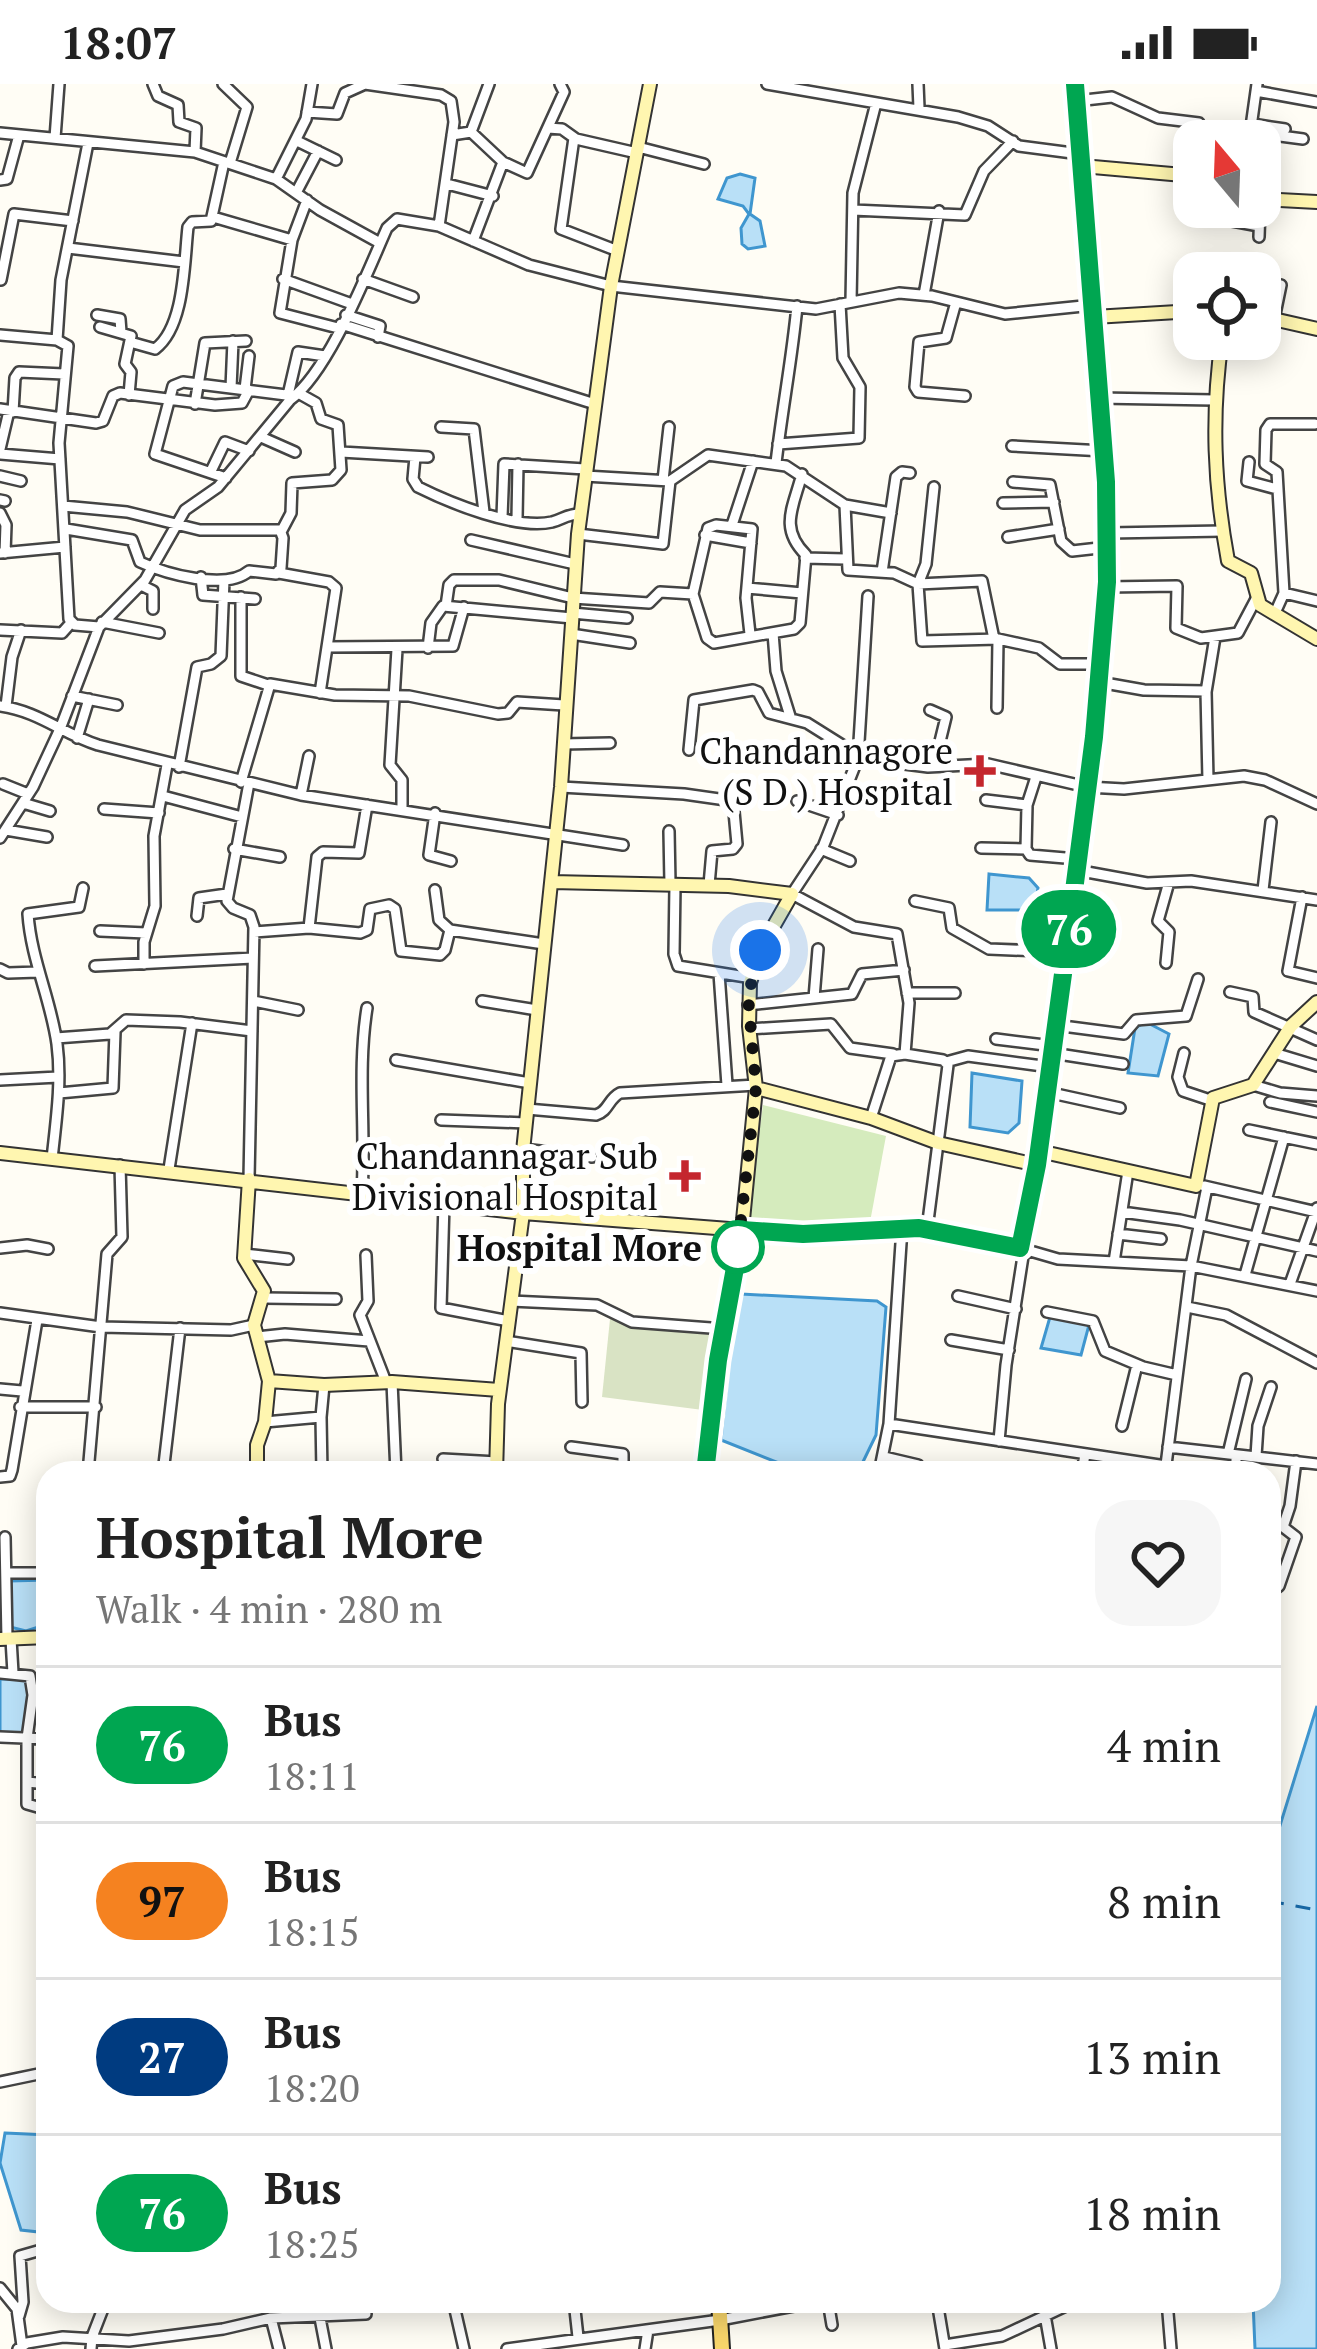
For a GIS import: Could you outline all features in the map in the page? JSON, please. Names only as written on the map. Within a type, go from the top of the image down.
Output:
[{"type":"main road","points":[[707,1461],[742,1230],[803,1234],[926,1229],[1022,1249],[1087,787],[1106,587],[1104,451],[1075,84]]},
{"type":"main road","points":[[720,2313],[722,2349]]},
{"type":"street","points":[[55,138],[59,84]]},
{"type":"street","points":[[153,84],[158,96],[178,105],[179,122],[196,128],[195,152]]},
{"type":"street","points":[[130,342],[160,348],[174,317],[189,224],[208,223],[213,217],[247,107],[223,84]]},
{"type":"street","points":[[276,179],[297,141],[312,84]]},
{"type":"street","points":[[471,132],[489,84]]},
{"type":"street","points":[[471,132],[503,162],[527,172],[564,92],[560,84]]},
{"type":"street","points":[[497,1461],[500,1390],[523,1213],[526,1116],[557,836],[580,514],[611,286],[650,84]]},
{"type":"street","points":[[767,84],[919,108],[988,126],[1019,146],[1173,173]]},
{"type":"street","points":[[918,84],[919,108]]},
{"type":"street","points":[[1112,97],[1113,84]]},
{"type":"street","points":[[307,112],[337,114],[345,93],[358,86],[395,86],[451,101],[452,135],[440,226]]},
{"type":"street","points":[[1252,120],[1257,88],[1317,102]]},
{"type":"street","points":[[1076,101],[1112,97],[1175,120]]},
{"type":"street","points":[[778,444],[859,439],[860,387],[843,358],[845,303],[860,159],[876,103]]},
{"type":"street","points":[[548,128],[562,129],[574,138],[704,164]]},
{"type":"street","points":[[1281,129],[1286,129]]},
{"type":"street","points":[[452,135],[471,132]]},
{"type":"street","points":[[0,133],[195,152],[276,179],[380,243]]},
{"type":"street","points":[[0,180],[11,172],[20,135]]},
{"type":"street","points":[[1281,136],[1304,139]]},
{"type":"street","points":[[574,138],[561,229],[618,251]]},
{"type":"street","points":[[297,141],[337,160]]},
{"type":"street","points":[[853,210],[965,214],[985,171],[1013,141]]},
{"type":"street","points":[[57,340],[88,143]]},
{"type":"street","points":[[297,191],[318,151]]},
{"type":"street","points":[[473,241],[503,162]]},
{"type":"street","points":[[447,184],[493,196]]},
{"type":"street","points":[[307,200],[283,279],[282,315],[342,322],[378,338],[450,356],[595,404]]},
{"type":"street","points":[[1281,202],[1317,202]]},
{"type":"street","points":[[924,295],[939,211]]},
{"type":"street","points":[[3,280],[3,248],[14,214],[73,221]]},
{"type":"street","points":[[213,217],[292,240]]},
{"type":"street","points":[[46,837],[3,834],[60,729],[100,625],[140,585],[184,510],[226,478],[316,370],[386,228],[397,219],[440,226],[529,265],[611,286],[815,309],[899,293],[1005,314],[1173,311]]},
{"type":"street","points":[[68,248],[184,262]]},
{"type":"street","points":[[283,279],[352,304]]},
{"type":"street","points":[[363,279],[412,297]]},
{"type":"street","points":[[956,302],[946,338],[919,342],[915,387],[918,392],[965,396]]},
{"type":"street","points":[[776,463],[797,306]]},
{"type":"street","points":[[97,315],[120,319],[121,332]]},
{"type":"street","points":[[1281,321],[1317,329]]},
{"type":"street","points":[[100,327],[130,334],[125,364],[131,371],[129,395]]},
{"type":"street","points":[[0,335],[57,340],[68,346],[60,459],[70,624],[62,633],[0,630]]},
{"type":"street","points":[[220,405],[232,341]]},
{"type":"street","points":[[195,404],[206,343],[246,341]]},
{"type":"street","points":[[294,395],[300,351],[325,356]]},
{"type":"street","points":[[7,410],[100,422],[113,396],[242,403],[249,356]]},
{"type":"street","points":[[1106,587],[1177,586],[1176,628],[1196,637],[1238,633],[1256,599],[1253,575],[1229,563],[1223,531],[1214,470],[1219,360]]},
{"type":"street","points":[[295,362],[316,370]]},
{"type":"street","points":[[60,459],[0,451],[20,371],[64,374]]},
{"type":"street","points":[[226,478],[155,454],[168,399],[177,383],[294,395],[316,403],[321,419],[338,425],[341,470],[335,478],[292,483],[292,513],[281,532],[278,573]]},
{"type":"street","points":[[1099,398],[1214,400]]},
{"type":"street","points":[[1275,613],[1284,593],[1277,469],[1265,463],[1267,426],[1315,424]]},
{"type":"street","points":[[441,427],[474,429],[486,514],[485,544]]},
{"type":"street","points":[[578,534],[663,544],[669,427]]},
{"type":"street","points":[[261,437],[295,452]]},
{"type":"street","points":[[211,471],[225,442],[249,451]]},
{"type":"street","points":[[1012,446],[1104,451]]},
{"type":"street","points":[[340,452],[428,457]]},
{"type":"street","points":[[502,517],[501,467],[518,464],[667,480],[708,455],[776,463],[802,474],[845,505],[891,513]]},
{"type":"street","points":[[415,457],[413,479],[418,487],[486,514],[551,522],[580,514]]},
{"type":"street","points":[[731,525],[753,461]]},
{"type":"street","points":[[1249,462],[1247,481],[1277,489]]},
{"type":"street","points":[[517,519],[518,464]]},
{"type":"street","points":[[882,572],[896,477],[910,473]]},
{"type":"street","points":[[750,634],[747,589],[752,529],[711,526],[705,535],[693,594],[710,642],[799,625],[806,552],[796,547],[789,528],[802,474]]},
{"type":"street","points":[[0,476],[21,481]]},
{"type":"street","points":[[1013,482],[1050,485],[1062,543],[1074,552],[1108,540],[1223,531]]},
{"type":"street","points":[[934,488],[926,564],[918,584],[922,640],[996,639],[1039,648],[1060,664],[1102,664]]},
{"type":"street","points":[[1003,503],[1054,502]]},
{"type":"street","points":[[2,505],[6,524],[2,553],[65,547]]},
{"type":"street","points":[[845,505],[845,559],[850,572],[882,572],[918,584],[982,581],[996,639],[997,708]]},
{"type":"street","points":[[63,506],[177,526],[281,532]]},
{"type":"street","points":[[98,532],[100,509]]},
{"type":"street","points":[[66,529],[132,540],[137,559],[152,567],[224,580],[240,579],[249,571],[334,584],[320,693]]},
{"type":"street","points":[[1007,537],[1059,529]]},
{"type":"street","points":[[705,535],[751,543]]},
{"type":"street","points":[[471,540],[575,564]]},
{"type":"street","points":[[806,558],[845,559]]},
{"type":"street","points":[[201,577],[203,595],[255,598]]},
{"type":"street","points":[[219,659],[224,580]]},
{"type":"street","points":[[446,606],[454,580],[499,580],[573,598],[645,604],[655,593],[693,594]]},
{"type":"street","points":[[140,585],[153,591],[153,609]]},
{"type":"street","points":[[747,589],[802,593]]},
{"type":"street","points":[[542,614],[544,591]]},
{"type":"street","points":[[1284,593],[1317,601]]},
{"type":"street","points":[[0,1153],[523,1213],[742,1230],[756,1086],[748,1005],[752,978],[760,950],[838,815],[858,756],[868,596]]},
{"type":"street","points":[[241,598],[243,678],[320,693],[396,695],[498,714],[508,713],[517,702],[564,705]]},
{"type":"street","points":[[1256,599],[1317,639]]},
{"type":"street","points":[[602,616],[603,600]]},
{"type":"street","points":[[428,648],[435,613],[446,606],[627,618]]},
{"type":"street","points":[[327,646],[455,645],[464,608]]},
{"type":"street","points":[[70,624],[159,633]]},
{"type":"street","points":[[21,630],[2,708],[38,714],[77,738],[301,795],[623,845]]},
{"type":"street","points":[[221,631],[242,630]]},
{"type":"street","points":[[773,633],[776,671],[790,716]]},
{"type":"street","points":[[571,634],[630,643]]},
{"type":"street","points":[[1208,780],[1207,692],[1215,637]]},
{"type":"street","points":[[397,649],[390,765],[401,776],[402,810]]},
{"type":"street","points":[[144,964],[154,906],[154,836],[196,667],[219,659],[242,660]]},
{"type":"street","points":[[1099,682],[1144,690],[1207,692]]},
{"type":"street","points":[[257,1461],[269,1381],[256,1331],[264,1298],[262,1282],[246,1264],[244,1254],[250,1179],[254,932],[252,918],[229,905],[227,894],[245,782],[268,685]]},
{"type":"street","points":[[689,750],[694,700],[755,690],[770,713],[790,716],[858,756],[934,766],[988,764],[1087,787],[1124,789],[1254,777],[1317,804]]},
{"type":"street","points":[[72,696],[117,705]]},
{"type":"street","points":[[77,738],[89,699]]},
{"type":"street","points":[[930,710],[946,717],[934,766]]},
{"type":"street","points":[[562,744],[610,743]]},
{"type":"street","points":[[301,795],[309,756]]},
{"type":"street","points":[[1036,777],[1027,805],[1028,854],[1147,883],[1263,890],[1317,900]]},
{"type":"street","points":[[3,784],[50,811]]},
{"type":"street","points":[[561,787],[684,794],[733,802],[736,844],[733,849],[712,851],[709,886]]},
{"type":"street","points":[[163,796],[242,817]]},
{"type":"street","points":[[986,800],[1027,805]]},
{"type":"street","points":[[796,801],[838,815]]},
{"type":"street","points":[[309,928],[317,857],[323,852],[359,853],[367,805]]},
{"type":"street","points":[[104,809],[159,813]]},
{"type":"street","points":[[434,814],[428,852],[451,861]]},
{"type":"street","points":[[1263,890],[1271,822]]},
{"type":"street","points":[[669,831],[676,962],[682,968],[752,978]]},
{"type":"street","points":[[981,848],[1026,849]]},
{"type":"street","points":[[234,849],[280,857]]},
{"type":"street","points":[[821,849],[850,861]]},
{"type":"street","points":[[552,882],[709,886],[792,894],[854,927],[897,934],[907,993],[900,1054],[889,1062],[871,1118]]},
{"type":"street","points":[[1166,963],[1169,932],[1159,920],[1169,882]]},
{"type":"street","points":[[52,1159],[58,1093],[56,1038],[28,914],[79,907],[83,888]]},
{"type":"street","points":[[435,890],[439,920],[450,930],[544,944]]},
{"type":"street","points":[[197,916],[200,898],[227,894]]},
{"type":"street","points":[[1302,897],[1288,971],[1317,979]]},
{"type":"street","points":[[915,901],[947,907],[953,930],[988,949],[1066,952]]},
{"type":"street","points":[[254,932],[309,928],[361,933],[367,929],[370,909],[389,905],[395,909],[401,951],[433,955],[445,950],[450,930]]},
{"type":"street","points":[[100,931],[146,933]]},
{"type":"street","points":[[814,998],[818,949]]},
{"type":"street","points":[[95,966],[254,958]]},
{"type":"street","points":[[0,968],[8,973],[38,972]]},
{"type":"street","points":[[748,1005],[852,994],[858,976],[868,971],[904,970]]},
{"type":"street","points":[[719,973],[727,1085]]},
{"type":"street","points":[[1055,1025],[1124,1034],[1136,1020],[1186,1016],[1198,979]]},
{"type":"street","points":[[1230,992],[1253,998],[1254,1012],[1317,1040]]},
{"type":"street","points":[[907,993],[955,993]]},
{"type":"street","points":[[253,1001],[298,1010]]},
{"type":"street","points":[[482,1001],[537,1010]]},
{"type":"street","points":[[1252,1084],[1291,1026],[1317,1002]]},
{"type":"street","points":[[362,1193],[366,1128],[360,1067],[367,1008]]},
{"type":"street","points":[[58,1093],[112,1088],[115,1032],[126,1020],[252,1031]]},
{"type":"street","points":[[170,1169],[192,1023]]},
{"type":"street","points":[[749,1029],[832,1024],[850,1048],[946,1062],[968,1056],[1052,1055],[1123,1064]]},
{"type":"street","points":[[56,1038],[115,1032]]},
{"type":"street","points":[[996,1039],[1052,1055]]},
{"type":"street","points":[[1184,1053],[1178,1077],[1183,1090],[1213,1101]]},
{"type":"street","points":[[1274,1053],[1317,1066]]},
{"type":"street","points":[[396,1060],[530,1083]]},
{"type":"street","points":[[926,1229],[946,1062]]},
{"type":"street","points":[[0,1080],[58,1078]]},
{"type":"street","points":[[1166,1461],[1213,1101],[1252,1084],[1280,1093],[1317,1096]]},
{"type":"street","points":[[441,1120],[596,1115],[606,1111],[620,1093],[756,1086],[871,1118],[938,1143],[1128,1171],[1316,1211],[1290,1284]]},
{"type":"street","points":[[1047,1092],[1120,1108]]},
{"type":"street","points":[[1270,1102],[1317,1112]]},
{"type":"street","points":[[1249,1130],[1317,1144]]},
{"type":"street","points":[[1245,1275],[1284,1137]]},
{"type":"street","points":[[523,1149],[592,1157]]},
{"type":"street","points":[[89,1461],[108,1251],[122,1237],[120,1165]]},
{"type":"street","points":[[1114,1262],[1128,1171]]},
{"type":"street","points":[[444,1203],[441,1308],[508,1321]]},
{"type":"street","points":[[1122,1211],[1317,1251]]},
{"type":"street","points":[[883,1461],[902,1228]]},
{"type":"street","points":[[1118,1234],[1161,1239]]},
{"type":"street","points":[[0,1248],[48,1249]]},
{"type":"street","points":[[999,1441],[1022,1249],[1058,1259],[1191,1266],[1316,1287]]},
{"type":"street","points":[[244,1254],[288,1258]]},
{"type":"street","points":[[366,1256],[368,1301],[360,1315],[389,1382],[395,1461]]},
{"type":"street","points":[[958,1296],[1016,1309]]},
{"type":"street","points":[[264,1298],[336,1299]]},
{"type":"street","points":[[511,1301],[597,1305],[632,1322],[724,1329]]},
{"type":"street","points":[[1187,1307],[1240,1321],[1316,1363],[1317,1348]]},
{"type":"street","points":[[1047,1312],[1094,1321],[1102,1348],[1137,1365],[1177,1375]]},
{"type":"street","points":[[0,1313],[101,1327],[256,1331],[369,1341]]},
{"type":"street","points":[[0,1477],[10,1477],[13,1470],[22,1390],[37,1320]]},
{"type":"street","points":[[164,1461],[180,1328]]},
{"type":"street","points":[[951,1340],[1009,1350]]},
{"type":"street","points":[[506,1341],[581,1353],[582,1402]]},
{"type":"street","points":[[1122,1426],[1137,1365]]},
{"type":"street","points":[[1233,1461],[1246,1379]]},
{"type":"street","points":[[269,1381],[389,1382],[500,1390]]},
{"type":"street","points":[[322,1461],[324,1385]]},
{"type":"street","points":[[1256,1456],[1258,1426],[1270,1388]]},
{"type":"street","points":[[0,1389],[22,1390]]},
{"type":"street","points":[[20,1407],[96,1407]]},
{"type":"street","points":[[265,1422],[321,1418]]},
{"type":"street","points":[[889,1424],[1120,1461]]},
{"type":"street","points":[[571,1447],[623,1454],[623,1461]]},
{"type":"street","points":[[1168,1448],[1317,1464]]},
{"type":"street","points":[[1084,1461],[1085,1454]]},
{"type":"street","points":[[884,1457],[901,1461]]},
{"type":"street","points":[[443,1460],[450,1461]]},
{"type":"street","points":[[1281,1580],[1296,1538],[1283,1527],[1296,1461]]},
{"type":"street","points":[[5,1537],[6,1639],[13,1673]]},
{"type":"street","points":[[5,1573],[36,1573]]},
{"type":"street","points":[[6,1639],[36,1638]]},
{"type":"street","points":[[0,1673],[28,1675],[32,1683],[27,1783],[28,1806],[36,1808]]},
{"type":"street","points":[[0,1737],[36,1738]]},
{"type":"street","points":[[27,1783],[36,1783]]},
{"type":"street","points":[[0,2082],[36,2074]]},
{"type":"street","points":[[36,2251],[20,2256],[20,2348],[63,2337],[92,2343],[146,2339],[272,2318],[366,2314]]},
{"type":"street","points":[[0,2288],[19,2316]]},
{"type":"street","points":[[92,2343],[102,2313]]},
{"type":"street","points":[[456,2313],[464,2349]]},
{"type":"street","points":[[575,2313],[578,2337]]},
{"type":"street","points":[[507,2349],[758,2313]]},
{"type":"street","points":[[828,2313],[832,2325]]},
{"type":"street","points":[[940,2313],[945,2347],[1002,2336],[1050,2313]]},
{"type":"street","points":[[1168,2313],[1171,2349]]},
{"type":"street","points":[[1045,2315],[1051,2349]]},
{"type":"street","points":[[272,2318],[279,2349]]},
{"type":"street","points":[[320,2318],[326,2349]]},
{"type":"street","points":[[645,2349],[647,2330]]},
{"type":"green space","points":[[763,1105],[886,1136],[870,1222],[791,1224],[747,1219]]},
{"type":"green space","points":[[610,1319],[715,1329],[703,1410],[602,1397]]},
{"type":"water","points":[[740,174],[755,178],[750,214],[760,221],[765,246],[748,249],[742,244],[741,228],[749,214],[743,206],[718,199],[727,178]]},
{"type":"water","points":[[989,874],[1029,878],[1038,888],[1034,910],[987,910]]},
{"type":"water","points":[[1146,1022],[1169,1034],[1158,1076],[1128,1073],[1135,1028]]},
{"type":"water","points":[[972,1073],[1022,1081],[1019,1123],[1008,1133],[970,1127]]},
{"type":"water","points":[[741,1294],[877,1301],[886,1307],[876,1435],[863,1461],[774,1461],[721,1440],[734,1312]]},
{"type":"water","points":[[1050,1317],[1089,1325],[1081,1355],[1041,1348]]},
{"type":"water","points":[[36,1580],[36,1628],[10,1627],[9,1581]]},
{"type":"water","points":[[0,1679],[32,1679],[27,1734],[0,1733]]},
{"type":"water","points":[[1317,1706],[1317,2349],[1255,2349],[1254,2313],[1281,2313],[1281,1822]]},
{"type":"water","points":[[5,2133],[36,2134],[36,2232],[21,2230],[0,2163]]},
{"type":"ferry route","points":[[1281,1903],[1317,1910]]},
{"type":"bus line","name":"76","points":[[706,1461],[718,1360],[742,1230],[803,1234],[919,1228],[1020,1248],[1027,1223],[1094,737],[1107,582],[1106,482],[1075,84]]},
{"type":"place","name":"Chandannagore (S D ) Hospital","points":[[980,771]]},
{"type":"place","name":"Chandannagar Sub Divisional Hospital","points":[[685,1176]]},
{"type":"place","name":"Hospital More","points":[[738,1247]]},
{"type":"route","points":[[738,1247],[737,1255],[756,1088],[748,996],[760,950]]}]
